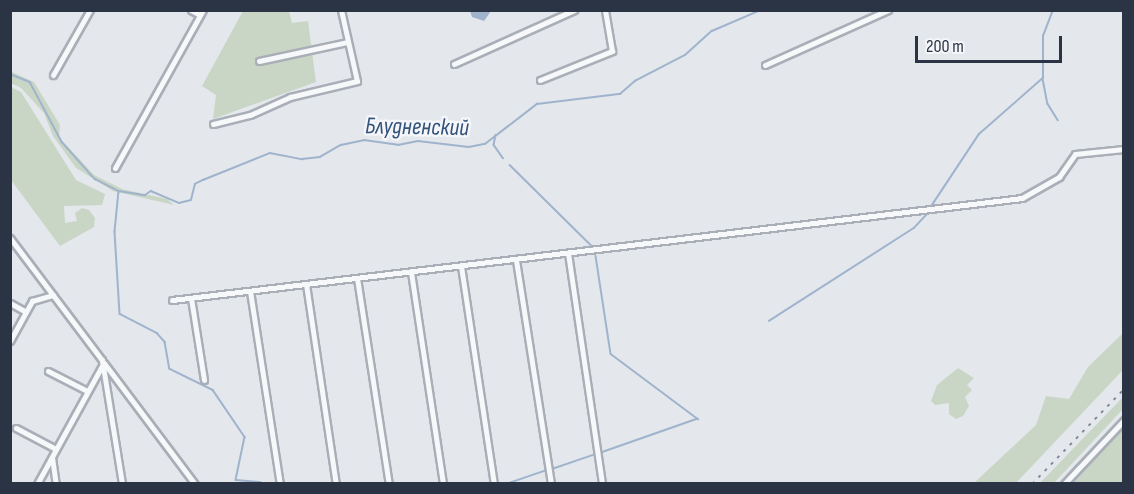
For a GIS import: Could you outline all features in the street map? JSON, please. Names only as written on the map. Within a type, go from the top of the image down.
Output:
[{"type":"street","points":[[53,75],[90,10]]},
{"type":"street","points":[[115,168],[201,13],[191,10]]},
{"type":"street","points":[[213,124],[250,115],[290,97],[357,81],[341,10]]},
{"type":"street","points":[[454,64],[574,10]]},
{"type":"street","points":[[540,80],[612,51],[605,10]]},
{"type":"street","points":[[765,65],[888,10]]},
{"type":"street","points":[[259,62],[348,42]]},
{"type":"street","points":[[172,300],[1022,198],[1059,177],[1075,154],[1124,149]]},
{"type":"street","points":[[10,238],[195,483]]},
{"type":"street","points":[[568,253],[602,483]]},
{"type":"street","points":[[516,260],[551,483]]},
{"type":"street","points":[[461,266],[494,483]]},
{"type":"street","points":[[411,272],[443,483]]},
{"type":"street","points":[[357,278],[388,483]]},
{"type":"street","points":[[306,284],[336,483]]},
{"type":"street","points":[[250,291],[280,483]]},
{"type":"street","points":[[10,341],[32,301],[53,295]]},
{"type":"street","points":[[191,298],[204,380]]},
{"type":"street","points":[[10,303],[26,312]]},
{"type":"street","points":[[37,483],[102,362]]},
{"type":"street","points":[[102,362],[122,483]]},
{"type":"street","points":[[48,371],[87,391]]},
{"type":"street","points":[[1064,483],[1124,420]]},
{"type":"street","points":[[16,428],[56,449]]},
{"type":"street","points":[[52,456],[56,483]]},
{"type":"green space","points":[[243,11],[289,11],[292,23],[308,21],[316,82],[213,119],[216,95],[202,86]]},
{"type":"green space","points":[[10,71],[34,82],[60,125],[59,137],[94,175],[122,189],[167,199],[174,205],[113,191],[76,168],[53,136],[44,113],[21,88],[11,83]]},
{"type":"green space","points":[[11,87],[21,92],[76,180],[105,194],[102,205],[64,206],[65,223],[77,221],[75,213],[82,208],[89,210],[95,218],[94,227],[60,246],[11,180]]},
{"type":"green space","points":[[1123,333],[1123,370],[1016,483],[974,483],[1036,425],[1046,396],[1069,399],[1088,367]]},
{"type":"green space","points":[[958,368],[974,378],[967,385],[972,390],[965,397],[969,406],[963,416],[956,419],[949,414],[949,403],[935,405],[931,401],[937,385]]},
{"type":"green space","points":[[1123,397],[1123,409],[1054,483],[1040,483]]},
{"type":"green space","points":[[1123,429],[1123,483],[1073,483]]},
{"type":"water","points":[[470,11],[491,11],[484,21],[472,17]]},
{"type":"waterway","name":"Блудненский","points":[[10,74],[30,82],[62,142],[95,179],[119,191],[145,195],[151,191],[179,203],[191,200],[195,184],[270,153],[302,159],[320,157],[341,145],[364,140],[398,145],[418,141],[469,147],[485,144],[537,104],[620,94],[635,81],[685,55],[712,31],[761,10]]},
{"type":"waterway","points":[[932,205],[979,134],[1043,78],[1043,36],[1053,10]]},
{"type":"waterway","points":[[1043,79],[1048,104],[1058,120]]},
{"type":"waterway","points":[[496,135],[494,145],[503,158]]},
{"type":"waterway","points":[[510,165],[593,247]]},
{"type":"waterway","points":[[119,191],[115,232],[120,314],[157,333],[165,342],[170,369],[213,390],[245,437],[236,480],[261,482]]},
{"type":"waterway","points":[[769,321],[914,228],[926,215]]},
{"type":"waterway","points":[[596,256],[611,354],[698,419],[601,453]]},
{"type":"waterway","points":[[552,469],[593,455]]},
{"type":"waterway","points":[[506,484],[544,471]]},
{"type":"railway","points":[[1032,484],[1124,389]]}]
